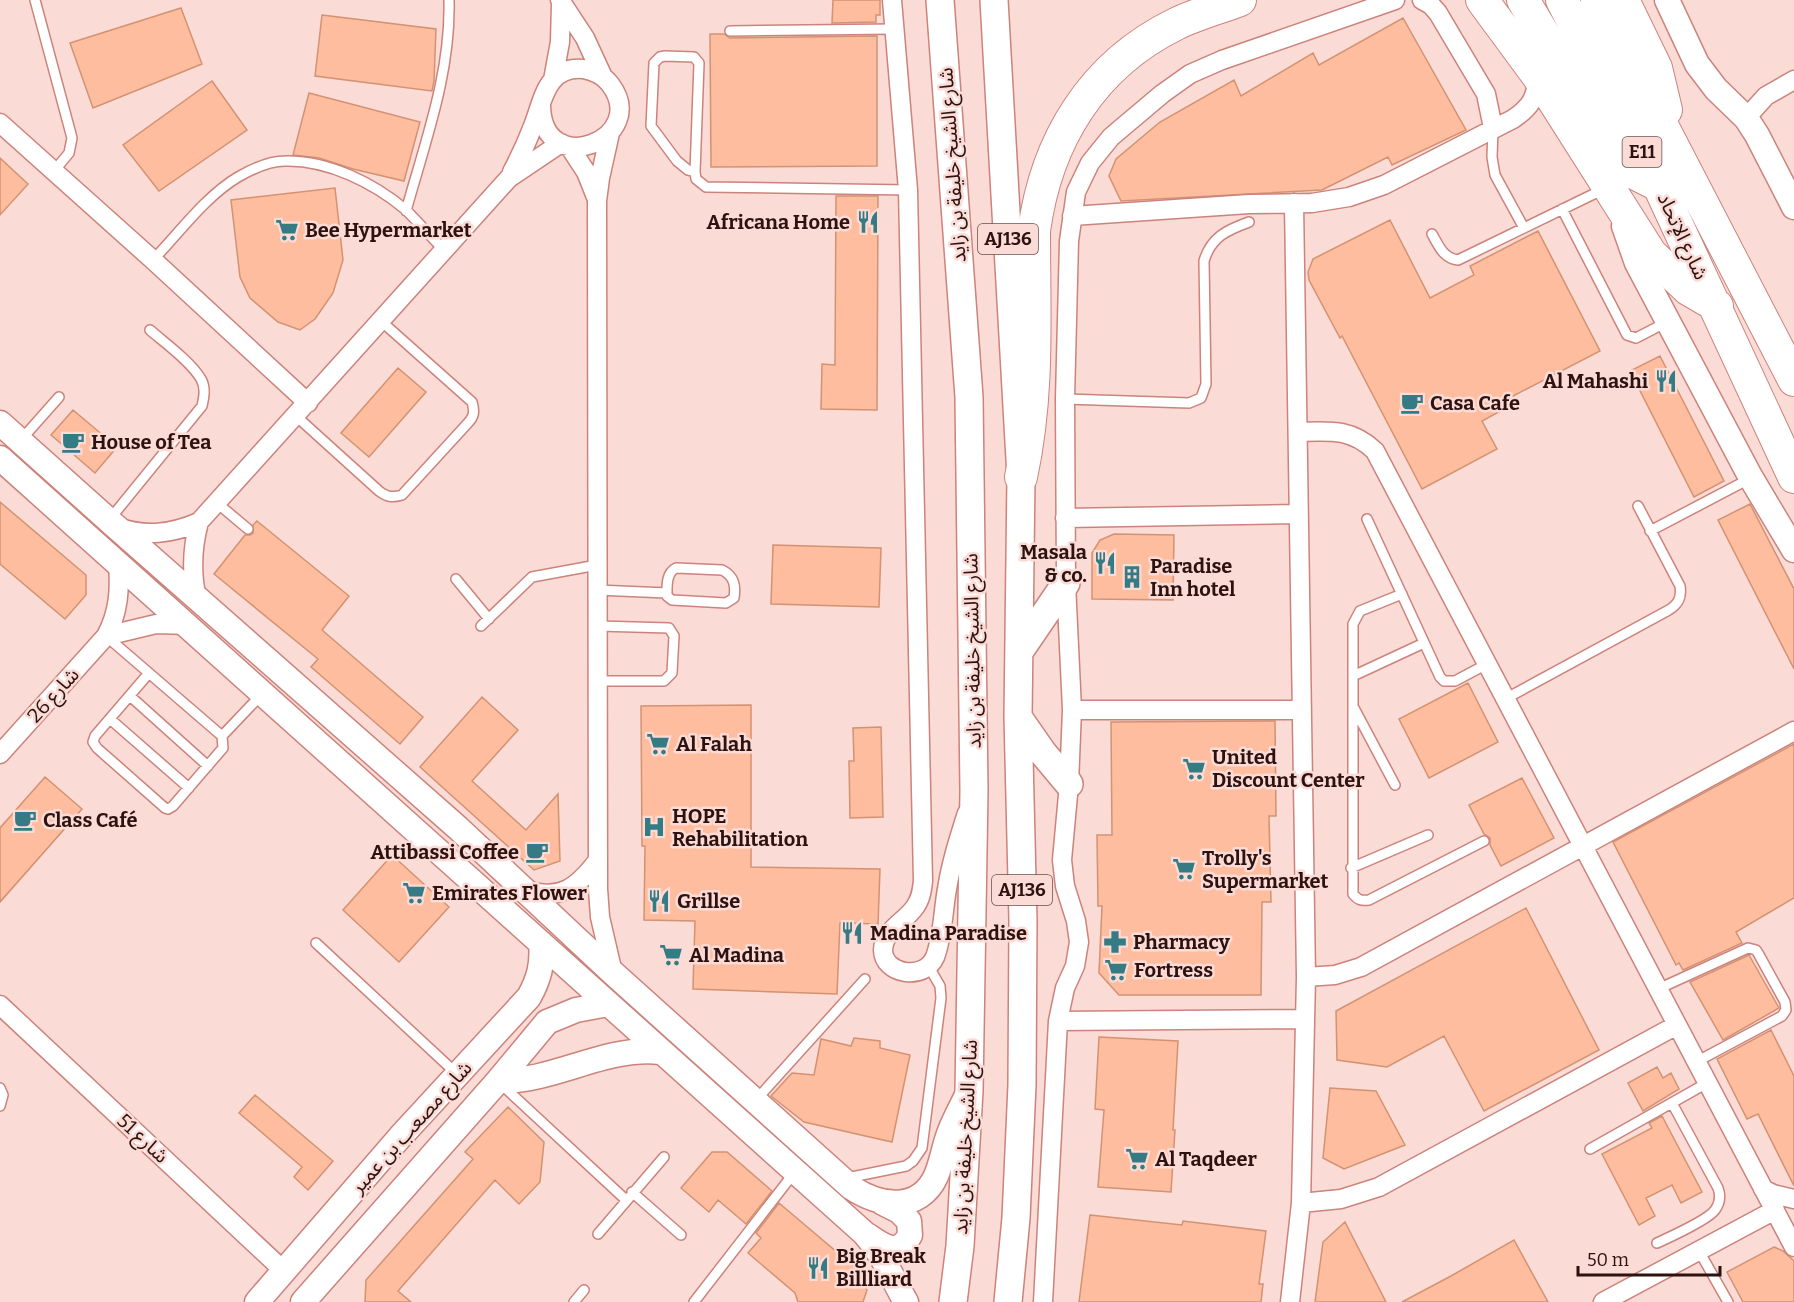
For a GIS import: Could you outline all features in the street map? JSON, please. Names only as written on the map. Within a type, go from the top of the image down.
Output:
[{"type":"highway","points":[[1021,477],[1034,393],[1034,231],[1037,205],[1052,155],[1083,101],[1131,51],[1176,24],[1240,0]]},
{"type":"highway","points":[[1482,0],[1538,76],[1615,196],[1640,240],[1662,267],[1688,289],[1717,306]]},
{"type":"highway","points":[[1523,0],[1617,156],[1634,173],[1659,186]]},
{"type":"highway","name":"شارع الإتحاد","points":[[1562,0],[1659,186],[1717,306],[1794,477]]},
{"type":"highway","name":"شارع الإتحاد","points":[[1597,0],[1794,380]]},
{"type":"highway","points":[[1623,0],[1656,68],[1666,111],[1667,138]]},
{"type":"main road","name":"شارع الشيخ خليفة بن زايد","points":[[940,0],[969,397],[974,791],[969,1091],[960,1246],[953,1302]]},
{"type":"main road","name":"AJ136","points":[[994,0],[1021,477],[1018,717],[1023,921],[1022,1085],[1016,1218],[1008,1302]]},
{"type":"main road","points":[[1019,652],[1066,583]]},
{"type":"main road","points":[[1018,717],[1036,744],[1069,784]]},
{"type":"street","points":[[892,0],[908,190],[923,880],[920,899],[890,932],[883,951],[890,964],[900,971],[921,972],[934,959],[939,944],[952,864],[974,791]]},
{"type":"street","points":[[1042,1302],[1058,1021],[1065,988],[1075,966],[1079,942],[1076,921],[1068,899],[1062,860],[1069,784],[1072,710],[1066,583],[1065,399],[1069,241],[1076,192],[1082,177],[1100,149],[1111,137],[1162,94],[1190,74],[1222,60],[1395,0]]},
{"type":"street","points":[[1422,0],[1438,13],[1481,83],[1489,105],[1493,128]]},
{"type":"street","points":[[1667,0],[1697,64],[1716,88],[1746,118],[1794,207]]},
{"type":"street","points":[[562,1],[618,99],[618,117],[610,133],[597,201],[598,860],[600,917],[613,973]]},
{"type":"street","points":[[553,80],[560,42],[562,1]]},
{"type":"street","points":[[111,523],[148,534],[183,529],[199,522],[509,178],[527,142],[547,87],[553,80],[577,69],[603,76]]},
{"type":"street","points":[[1072,216],[1331,201],[1367,192],[1513,119],[1529,106],[1537,91],[1538,76]]},
{"type":"street","points":[[1746,118],[1767,96],[1794,80]]},
{"type":"street","points":[[541,105],[541,114],[547,131],[565,145],[586,172],[597,201]]},
{"type":"street","points":[[0,123],[153,260],[302,409]]},
{"type":"street","points":[[509,178],[565,145],[578,148],[596,144],[610,133]]},
{"type":"street","points":[[1615,196],[1631,250],[1751,478],[1794,550]]},
{"type":"street","points":[[1290,1302],[1301,1203],[1306,977],[1294,203]]},
{"type":"street","points":[[0,423],[458,828],[613,973],[843,1179],[862,1195],[899,1211],[909,1221],[910,1235],[907,1241],[895,1248],[888,1248],[864,1233]]},
{"type":"street","points":[[1298,432],[1327,431],[1353,435],[1365,441],[1374,451],[1794,1248]]},
{"type":"street","points":[[0,458],[264,692],[660,1052],[864,1233],[883,1256],[899,1296]]},
{"type":"street","points":[[1065,518],[1298,514]]},
{"type":"street","points":[[197,599],[192,556],[199,522]]},
{"type":"street","name":"شارع 26","points":[[0,754],[106,636],[115,620],[118,601],[118,563]]},
{"type":"street","points":[[106,636],[156,624],[189,625]]},
{"type":"street","points":[[1072,710],[1301,710]]},
{"type":"street","points":[[1306,977],[1335,975],[1361,967],[1794,731]]},
{"type":"street","points":[[520,888],[547,894],[573,888],[586,877],[598,860]]},
{"type":"street","name":"شارع مصعب بن عمير","points":[[257,1302],[378,1163],[529,997],[537,984],[540,971],[541,943]]},
{"type":"street","points":[[529,997],[536,995],[548,1001],[551,1008],[547,1022]]},
{"type":"street","name":"شارع مصعب بن عمير","points":[[309,1300],[547,1022],[576,1010],[608,1004]]},
{"type":"street","name":"شارع 51","points":[[0,1005],[285,1272]]},
{"type":"street","points":[[1058,1021],[1305,1019]]},
{"type":"street","points":[[1301,1203],[1341,1198],[1379,1187],[1677,1025]]},
{"type":"street","points":[[498,1081],[530,1078],[624,1053],[660,1052]]},
{"type":"street","points":[[883,1203],[914,1200],[930,1185],[935,1178],[951,1129],[969,1091]]},
{"type":"street","points":[[1763,1189],[1794,1199]]},
{"type":"street","points":[[1603,1302],[1774,1210]]},
{"type":"lane","points":[[35,0],[72,138],[69,153],[54,171]]},
{"type":"lane","points":[[406,211],[441,88],[447,51],[449,0]]},
{"type":"lane","points":[[730,31],[895,29]]},
{"type":"lane","points":[[695,172],[688,170],[677,161],[651,126],[654,63],[660,57],[694,57],[699,63],[695,172],[696,178],[706,187],[908,190]]},
{"type":"lane","points":[[1493,128],[1493,167],[1499,183],[1524,228]]},
{"type":"lane","points":[[153,260],[223,187],[252,170],[284,161],[307,162],[369,185],[406,211],[444,250]]},
{"type":"lane","points":[[1432,234],[1445,255],[1458,260],[1562,208],[1615,196]]},
{"type":"lane","points":[[1562,208],[1627,335],[1636,338],[1668,321]]},
{"type":"lane","points":[[1065,399],[1189,403],[1201,398],[1206,384],[1204,261],[1206,253],[1216,238],[1231,228],[1249,222]]},
{"type":"lane","points":[[302,409],[379,490],[386,496],[394,497],[402,495],[473,418],[472,402],[381,321]]},
{"type":"lane","points":[[111,523],[202,406],[205,393],[202,380],[194,369],[150,330]]},
{"type":"lane","points":[[20,441],[59,397]]},
{"type":"lane","points":[[1650,531],[1751,478]]},
{"type":"lane","points":[[217,503],[248,529]]},
{"type":"lane","points":[[1505,699],[1674,607],[1679,601],[1680,586],[1638,506]]},
{"type":"lane","points":[[1367,519],[1440,677],[1444,681],[1455,681],[1487,664]]},
{"type":"lane","points":[[456,579],[485,622],[532,577],[597,565]]},
{"type":"lane","points":[[676,568],[722,570],[733,578],[734,598],[726,603],[672,600],[669,599],[667,593],[670,572],[676,568]]},
{"type":"lane","points":[[597,590],[667,593]]},
{"type":"lane","points":[[1402,594],[1366,608],[1356,617],[1352,631],[1351,868],[1353,894],[1357,899],[1363,901],[1484,841]]},
{"type":"lane","points":[[597,681],[664,681],[672,673],[674,636],[669,628],[598,626]]},
{"type":"lane","points":[[106,636],[222,736],[223,748],[171,808],[165,808],[94,746],[93,739],[148,673]]},
{"type":"lane","points":[[1353,676],[1424,643]]},
{"type":"lane","points":[[222,736],[264,692]]},
{"type":"lane","points":[[130,696],[208,766]]},
{"type":"lane","points":[[1353,705],[1395,785]]},
{"type":"lane","points":[[110,719],[189,788]]},
{"type":"lane","points":[[1351,868],[1428,835]]},
{"type":"lane","points":[[316,943],[458,1075]]},
{"type":"lane","points":[[1658,989],[1752,948],[1758,953],[1785,1002],[1786,1010],[1782,1016],[1696,1062]]},
{"type":"lane","points":[[843,1179],[906,1166],[913,1161],[922,1148],[941,998],[940,986],[929,966]]},
{"type":"lane","points":[[756,1100],[865,979]]},
{"type":"lane","points":[[498,1081],[629,1196],[681,1235]]},
{"type":"lane","points":[[1590,1149],[1707,1083]]},
{"type":"lane","points":[[0,1088],[3,1095],[0,1106]]},
{"type":"lane","points":[[1657,1244],[1713,1214],[1719,1202],[1718,1188],[1672,1103]]},
{"type":"lane","points":[[598,1234],[663,1156]]},
{"type":"lane","points":[[694,1302],[795,1172]]},
{"type":"lane","points":[[1699,1251],[1728,1302]]},
{"type":"lane","points":[[574,1302],[584,1290]]},
{"type":"building","points":[[833,0],[880,0],[880,15],[876,15],[876,22],[832,23]]},
{"type":"building","points":[[181,8],[202,64],[93,108],[70,43]]},
{"type":"building","points":[[322,15],[436,29],[432,91],[315,76]]},
{"type":"building","points":[[1403,18],[1466,130],[1392,165],[1388,157],[1322,190],[1121,201],[1109,176],[1116,159],[1160,122],[1234,80],[1241,96],[1313,53],[1319,65]]},
{"type":"building","points":[[710,34],[724,34],[730,38],[877,36],[877,166],[711,167]]},
{"type":"building","points":[[212,81],[247,130],[159,191],[123,145]]},
{"type":"building","points":[[309,93],[420,122],[404,181],[319,158],[293,155]]},
{"type":"building","points":[[0,158],[28,184],[0,215]]},
{"type":"building","name":"Bee Hypermarket","points":[[335,188],[343,260],[333,293],[315,319],[300,330],[278,322],[250,298],[240,277],[231,200]]},
{"type":"building","points":[[836,196],[878,196],[877,410],[821,409],[822,364],[835,365]]},
{"type":"building","points":[[1390,220],[1430,298],[1474,275],[1470,266],[1538,231],[1600,351],[1513,396],[1517,402],[1482,421],[1497,449],[1422,489],[1342,336],[1340,338],[1309,280],[1308,272],[1313,259]]},
{"type":"building","points":[[1660,356],[1724,481],[1694,497],[1630,371]]},
{"type":"building","points":[[398,368],[426,392],[369,457],[341,433]]},
{"type":"building","points":[[73,410],[117,447],[95,473],[51,435]]},
{"type":"building","points":[[0,502],[86,575],[86,595],[65,619],[0,564]]},
{"type":"building","points":[[1750,504],[1794,589],[1794,669],[1718,520]]},
{"type":"building","points":[[257,521],[349,596],[322,630],[423,717],[400,744],[311,667],[318,659],[214,574],[245,535],[253,533],[253,525]]},
{"type":"building","name":"Paradise Inn hotel","points":[[1114,534],[1174,535],[1173,600],[1092,599],[1092,553],[1100,540]]},
{"type":"building","points":[[773,545],[881,548],[879,607],[771,604]]},
{"type":"building","points":[[1468,683],[1498,742],[1429,778],[1399,719]]},
{"type":"building","points":[[482,697],[518,730],[472,781],[526,830],[558,794],[560,861],[534,870],[420,767]]},
{"type":"building","points":[[751,705],[751,867],[880,869],[878,924],[840,923],[837,994],[693,989],[695,921],[644,920],[645,846],[642,846],[641,706]]},
{"type":"building","points":[[1275,721],[1276,816],[1269,816],[1271,902],[1262,902],[1261,995],[1119,995],[1099,973],[1102,906],[1098,906],[1097,835],[1112,835],[1111,722]]},
{"type":"building","points":[[881,727],[883,817],[850,818],[849,761],[854,761],[853,728]]},
{"type":"building","points":[[1794,744],[1794,898],[1736,932],[1742,943],[1683,970],[1679,963],[1676,965],[1613,842]]},
{"type":"building","points":[[45,777],[82,809],[0,902],[0,828]]},
{"type":"building","points":[[1522,778],[1554,838],[1501,866],[1490,845],[1490,838],[1484,834],[1469,805]]},
{"type":"building","points":[[392,855],[449,907],[399,962],[343,910]]},
{"type":"building","points":[[1526,908],[1599,1050],[1484,1111],[1444,1036],[1387,1067],[1337,1060],[1336,1011]]},
{"type":"building","points":[[1749,955],[1779,1008],[1723,1040],[1690,982]]},
{"type":"building","points":[[1771,1030],[1794,1076],[1794,1186],[1758,1114],[1747,1119],[1717,1059]]},
{"type":"building","points":[[1099,1037],[1178,1041],[1171,1192],[1098,1187],[1104,1110],[1095,1109]]},
{"type":"building","points":[[854,1038],[880,1041],[880,1048],[910,1055],[892,1142],[804,1122],[771,1096],[792,1073],[814,1075],[821,1039],[851,1046]]},
{"type":"building","points":[[1657,1067],[1663,1078],[1671,1073],[1679,1089],[1643,1111],[1628,1083]]},
{"type":"building","points":[[1330,1088],[1376,1091],[1405,1145],[1344,1169],[1323,1158]]},
{"type":"building","points":[[255,1095],[333,1161],[308,1190],[294,1177],[302,1167],[239,1113]]},
{"type":"building","points":[[508,1107],[544,1142],[540,1182],[519,1204],[495,1180],[398,1291],[411,1302],[365,1302],[366,1280],[473,1159],[465,1152]]},
{"type":"building","points":[[1662,1116],[1702,1192],[1681,1203],[1672,1185],[1646,1198],[1655,1216],[1639,1225],[1602,1154],[1652,1128],[1649,1123]]},
{"type":"building","points":[[712,1152],[727,1152],[772,1191],[746,1224],[718,1200],[709,1212],[681,1188]]},
{"type":"building","points":[[779,1203],[858,1270],[867,1290],[863,1302],[798,1302],[795,1293],[748,1253],[761,1238],[756,1233]]},
{"type":"building","points":[[1090,1215],[1182,1225],[1183,1221],[1266,1231],[1259,1284],[1263,1284],[1261,1302],[1079,1302]]},
{"type":"building","points":[[1345,1222],[1386,1302],[1315,1302],[1323,1242]]},
{"type":"building","points":[[1514,1240],[1548,1302],[1402,1302],[1451,1276]]},
{"type":"building","points":[[1774,1247],[1783,1251],[1794,1261],[1794,1302],[1743,1302],[1727,1272]]},
{"type":"place","name":"Africana Home","points":[[868,222]]},
{"type":"place","name":"Bee Hypermarket","points":[[287,230]]},
{"type":"place","name":"Al Mahashi","points":[[1666,381]]},
{"type":"place","name":"Casa Cafe","points":[[1412,403]]},
{"type":"place","name":"House of Tea","points":[[73,442]]},
{"type":"place","name":"Masala & co.","points":[[1105,563]]},
{"type":"place","name":"Paradise Inn hotel","points":[[1132,577]]},
{"type":"place","name":"Al Falah","points":[[658,744]]},
{"type":"place","name":"United Discount Center","points":[[1194,769]]},
{"type":"place","name":"Class Café","points":[[25,820]]},
{"type":"place","name":"HOPE Rehabilitation","points":[[654,827]]},
{"type":"place","name":"Attibassi Coffee","points":[[537,852]]},
{"type":"place","name":"Trolly's Supermarket","points":[[1184,869]]},
{"type":"place","name":"Emirates Flower","points":[[414,893]]},
{"type":"place","name":"Grillse","points":[[659,901]]},
{"type":"place","name":"Madina Paradise","points":[[852,933]]},
{"type":"place","name":"Pharmacy","points":[[1115,942]]},
{"type":"place","name":"Al Madina","points":[[671,955]]},
{"type":"place","name":"Fortress","points":[[1116,970]]},
{"type":"place","name":"Al Taqdeer","points":[[1137,1159]]},
{"type":"place","name":"Big Break Billliard","points":[[818,1268]]}]
